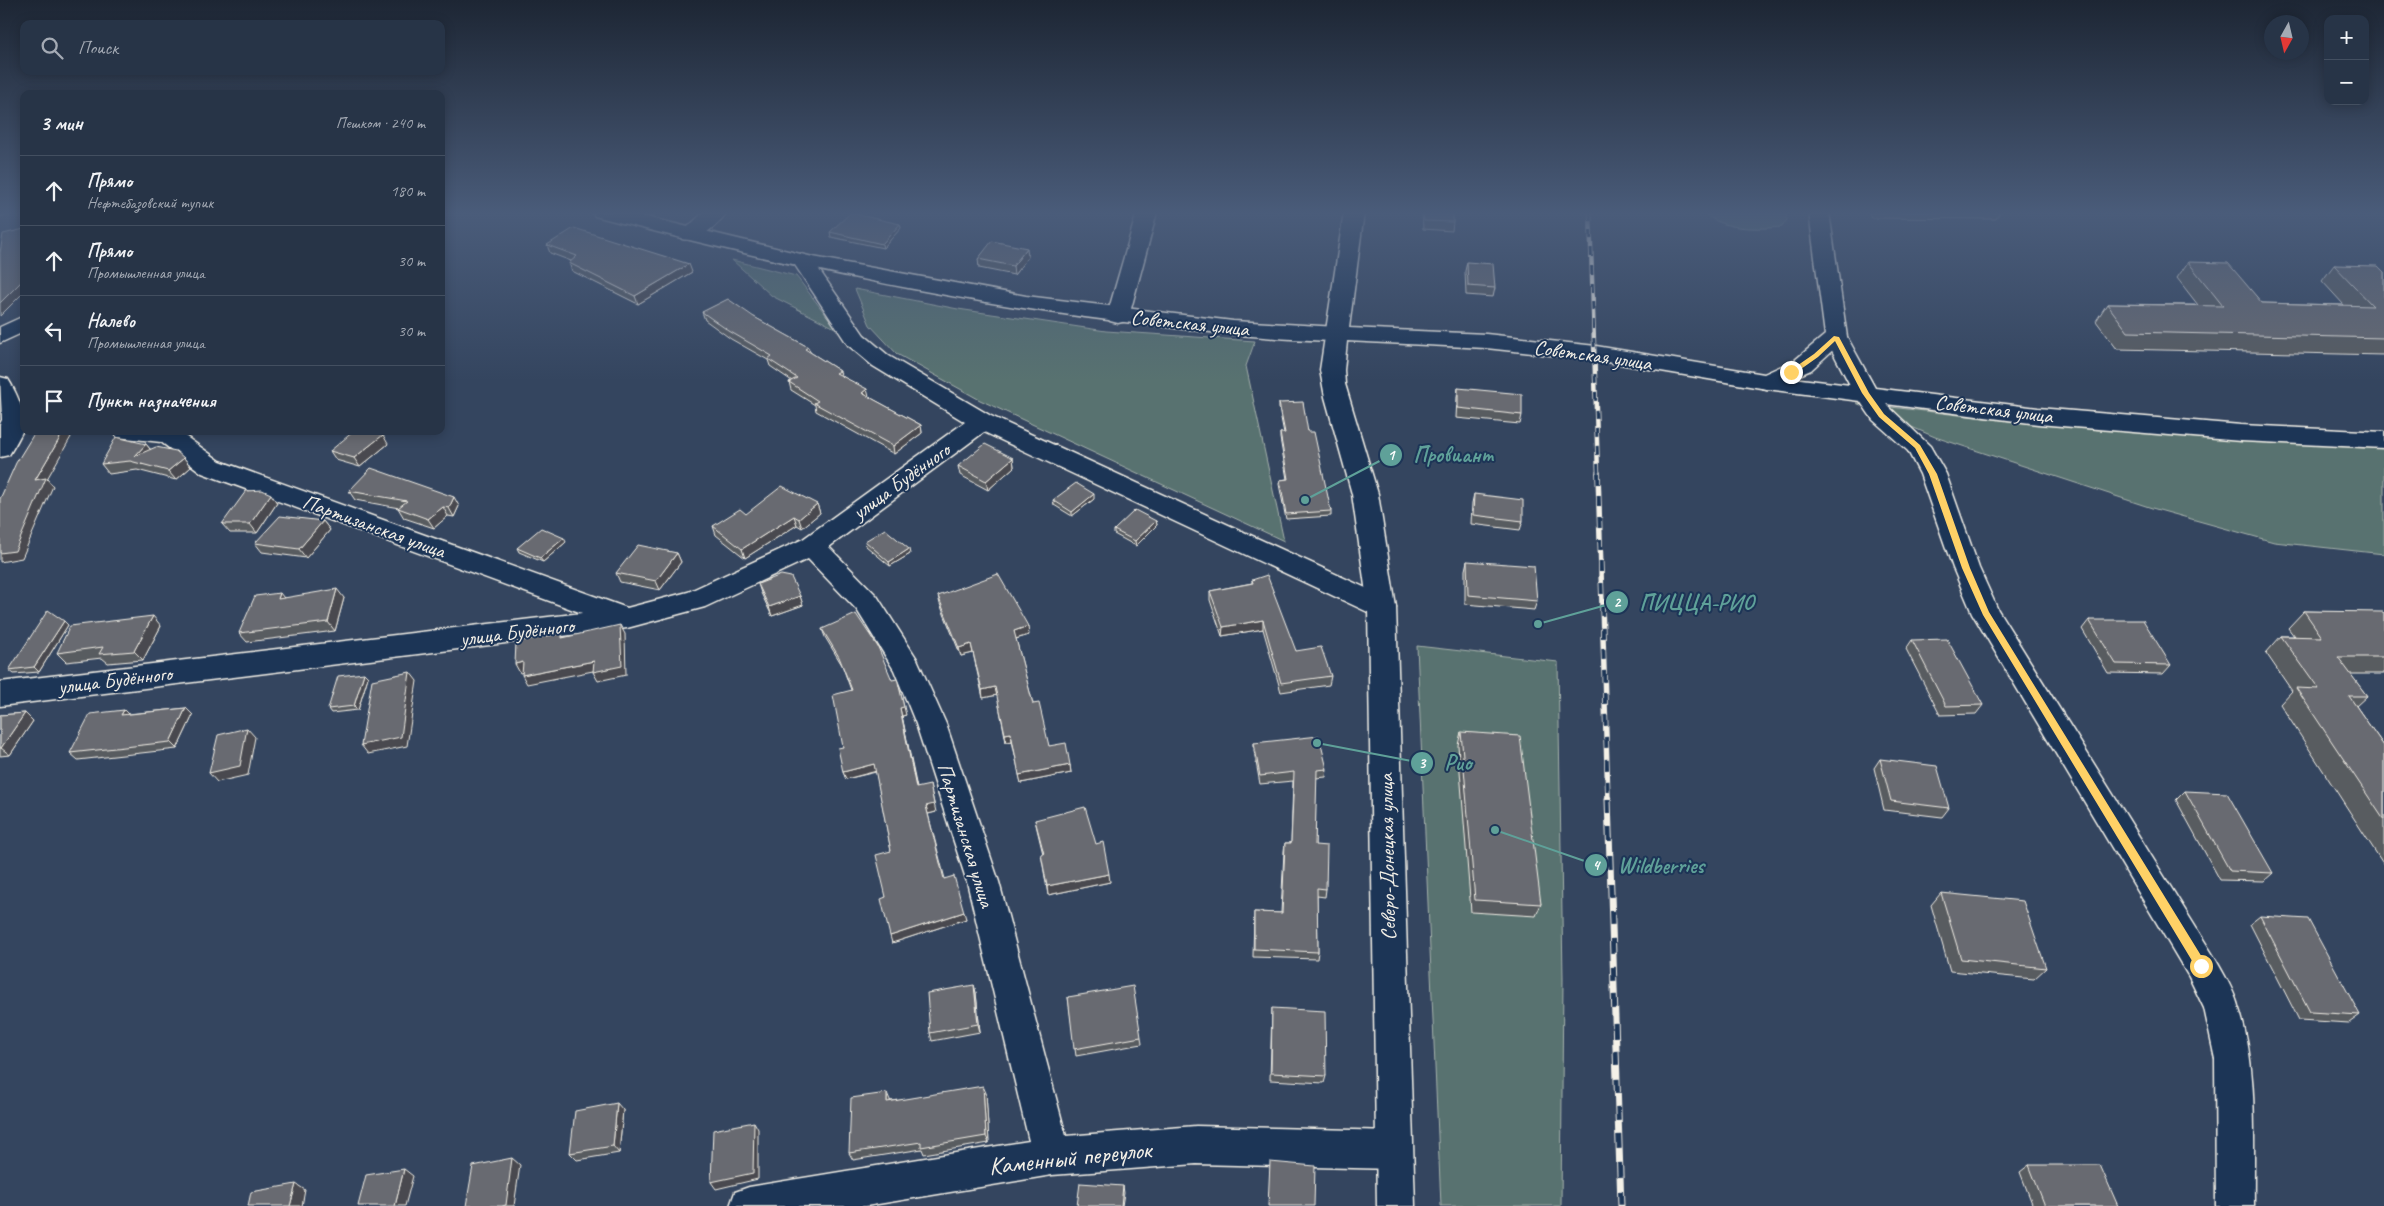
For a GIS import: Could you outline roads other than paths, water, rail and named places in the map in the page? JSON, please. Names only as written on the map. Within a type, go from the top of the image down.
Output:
[{"type":"street","points":[[808,268],[856,340],[881,361],[982,422],[1382,607]]},
{"type":"street","name":"Советская улица","points":[[836,268],[966,294],[1118,316],[1292,334],[1338,334],[1486,341],[1596,353],[1767,382],[2067,418],[2241,434],[2384,440]]},
{"type":"street","points":[[1118,316],[1131,268]]},
{"type":"street","name":"Северо-Донецкая улица","points":[[1347,268],[1332,370],[1334,387],[1361,479],[1375,544],[1382,607],[1393,1150],[1396,1206]]},
{"type":"street","points":[[1827,268],[1836,337],[1866,393],[1881,416],[1918,446],[1933,474],[1966,568],[1986,613],[2201,966],[2221,1006],[2233,1059],[2235,1206]]},
{"type":"street","points":[[0,336],[20,325]]},
{"type":"street","points":[[1767,382],[1803,365],[1836,337]]},
{"type":"street","points":[[0,384],[19,421],[0,449]]},
{"type":"street","name":"улица Будённого","points":[[0,694],[627,618],[694,600],[812,546],[982,422]]},
{"type":"street","name":"Партизанская улица","points":[[167,435],[211,467],[627,618]]},
{"type":"street","name":"Партизанская улица","points":[[812,546],[867,604],[907,667],[931,724],[983,882],[1052,1156]]},
{"type":"street","name":"Каменный переулок","points":[[749,1206],[1052,1156],[1196,1145],[1393,1150]]},
{"type":"railway","points":[[1592,268],[1598,474]]},
{"type":"railway","points":[[1598,473],[1608,800]]},
{"type":"railway","points":[[1608,799],[1621,1206]]},
{"type":"place","name":"Провиант","points":[[1305,500]]},
{"type":"place","name":"ПИЦЦА-РИО","points":[[1538,624]]},
{"type":"place","name":"Рио","points":[[1317,743]]},
{"type":"place","name":"Wildberries","points":[[1495,830]]}]
